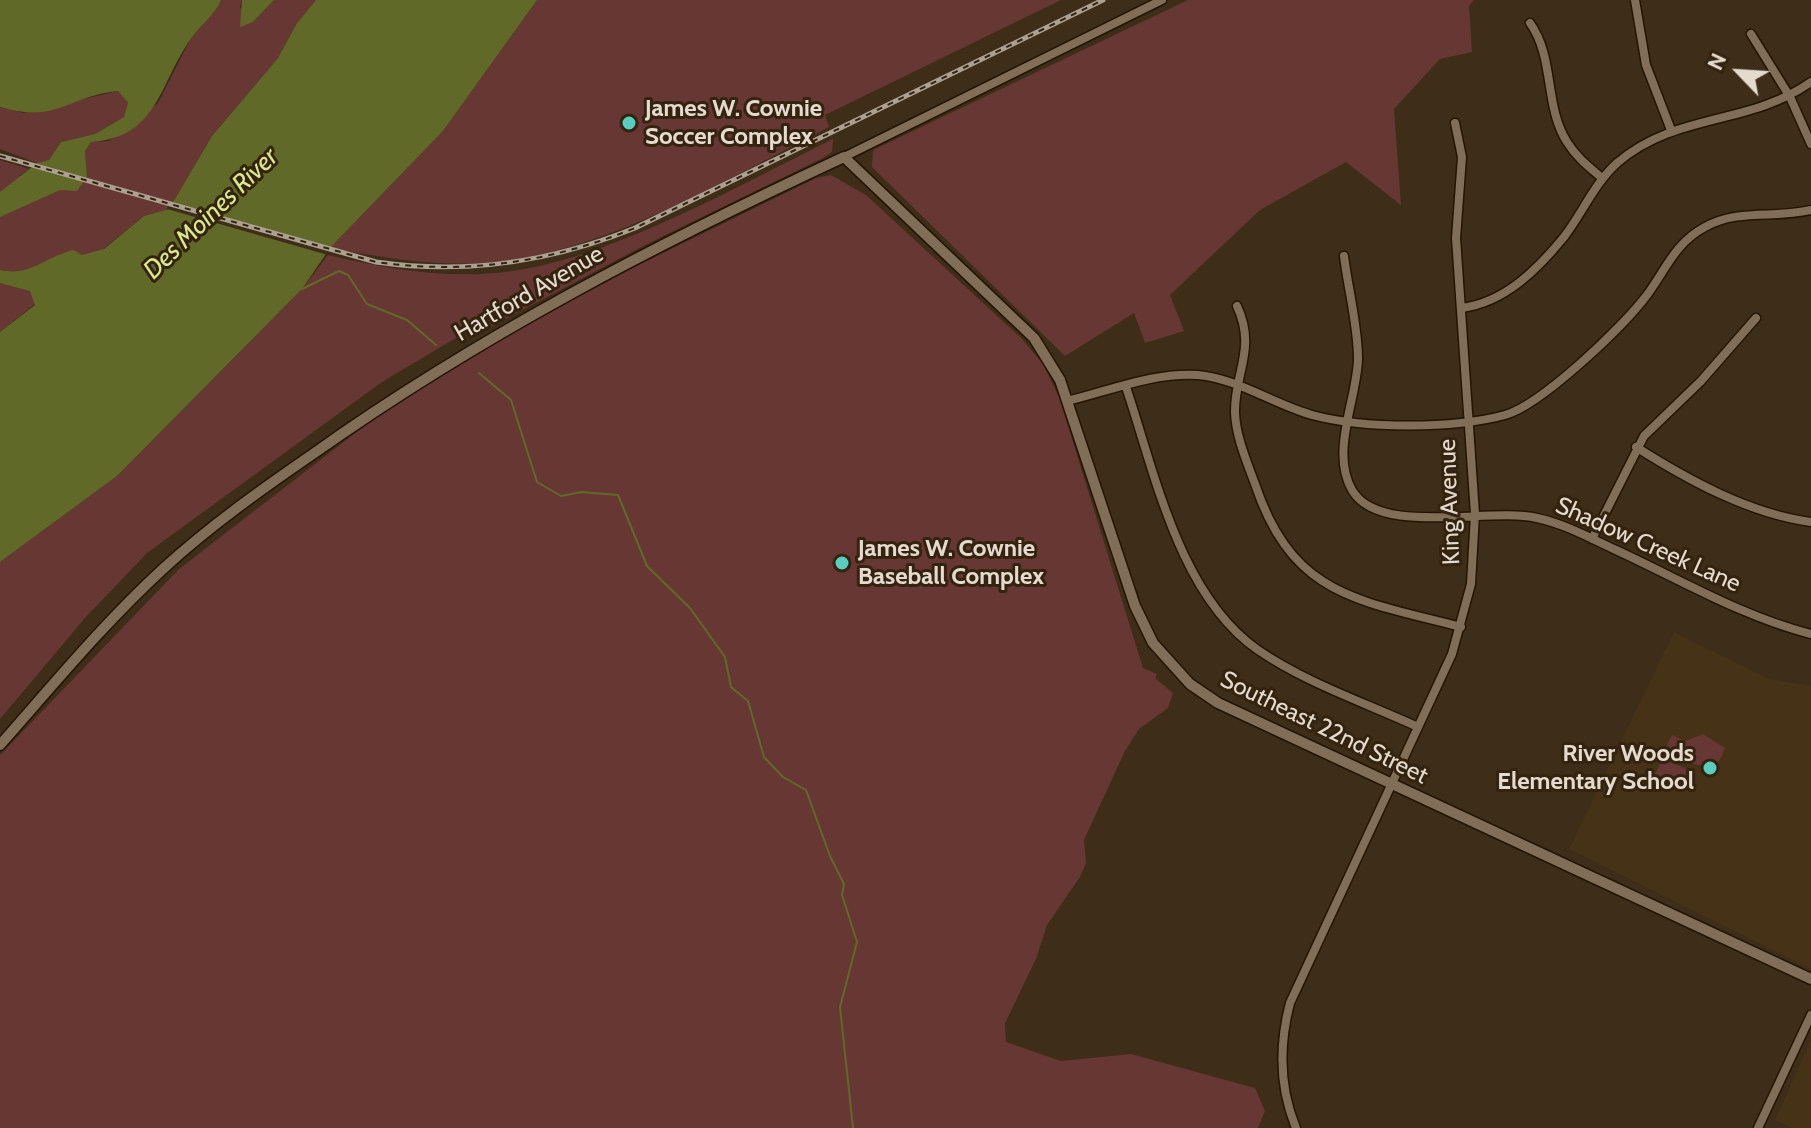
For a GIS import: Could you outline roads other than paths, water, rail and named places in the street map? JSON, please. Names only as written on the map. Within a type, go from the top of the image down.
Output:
[{"type":"street","name":"Hartford Avenue","points":[[0,745],[111,621],[166,565],[345,430],[551,303],[705,222],[1162,0]]},
{"type":"street","points":[[1635,0],[1646,65],[1671,130]]},
{"type":"street","points":[[1530,23],[1541,38],[1558,122],[1565,140],[1577,156],[1602,178]]},
{"type":"street","points":[[1751,34],[1790,97],[1811,144]]},
{"type":"street","points":[[1462,308],[1483,305],[1505,294],[1535,267],[1564,236],[1602,178],[1635,149],[1671,130],[1767,107],[1790,97],[1811,82]]},
{"type":"street","name":"King Avenue","points":[[1296,1128],[1282,1076],[1282,1039],[1290,1003],[1461,627],[1472,572],[1475,514],[1456,238],[1462,157],[1455,123]]},
{"type":"street","name":"Southeast 22nd Street","points":[[844,157],[1034,338],[1054,366],[1135,606],[1161,656],[1190,684],[1218,703],[1811,979]]},
{"type":"street","points":[[1067,401],[1180,374],[1240,385],[1310,415],[1348,421],[1467,421],[1514,413],[1540,399],[1636,307],[1670,256],[1703,227],[1743,214],[1785,214],[1811,210]]},
{"type":"street","name":"Shadow Creek Lane","points":[[1344,256],[1358,358],[1348,421],[1345,473],[1352,491],[1364,505],[1399,517],[1475,514],[1539,518],[1592,539],[1753,614],[1811,634]]},
{"type":"street","points":[[1237,306],[1245,324],[1246,352],[1235,413],[1245,454],[1274,533],[1290,555],[1312,576],[1348,596],[1461,627]]},
{"type":"street","points":[[1592,539],[1636,447],[1656,421],[1701,381],[1756,318]]},
{"type":"street","points":[[1126,387],[1178,542],[1212,605],[1240,635],[1287,668],[1418,727]]},
{"type":"street","points":[[1636,447],[1675,470],[1747,504],[1811,522]]},
{"type":"street","points":[[1758,1128],[1811,1015]]},
{"type":"water","points":[[0,0],[221,0],[190,40],[143,120],[113,138],[91,142],[85,151],[87,177],[77,191],[60,190],[0,217],[0,192],[37,163],[49,160],[61,142],[95,134],[124,117],[128,103],[118,91],[49,111],[0,107]]},
{"type":"water","points":[[242,0],[274,0],[253,22],[240,27]]},
{"type":"water","name":"Des Moines River","points":[[316,0],[537,0],[443,131],[330,248],[302,289],[117,476],[0,562],[0,332],[35,305],[30,291],[0,283],[0,270],[21,271],[74,250],[82,255],[104,249],[144,216],[169,209],[212,136],[278,58],[297,23]]},
{"type":"waterway","points":[[302,289],[339,271],[348,275],[367,304],[407,320],[436,345]]},
{"type":"waterway","points":[[479,373],[511,400],[537,482],[561,496],[581,492],[618,495],[647,566],[690,608],[725,657],[731,687],[748,701],[764,757],[783,777],[806,790],[830,856],[844,884],[842,895],[857,942],[840,1007],[853,1128]]},
{"type":"railway","points":[[0,156],[376,262],[443,267],[508,263],[572,249],[635,228],[1103,0]]},
{"type":"place","name":"James W. Cownie Soccer Complex","points":[[629,123]]},
{"type":"place","name":"James W. Cownie Baseball Complex","points":[[842,563]]},
{"type":"place","name":"River Woods Elementary School","points":[[1710,768]]}]
